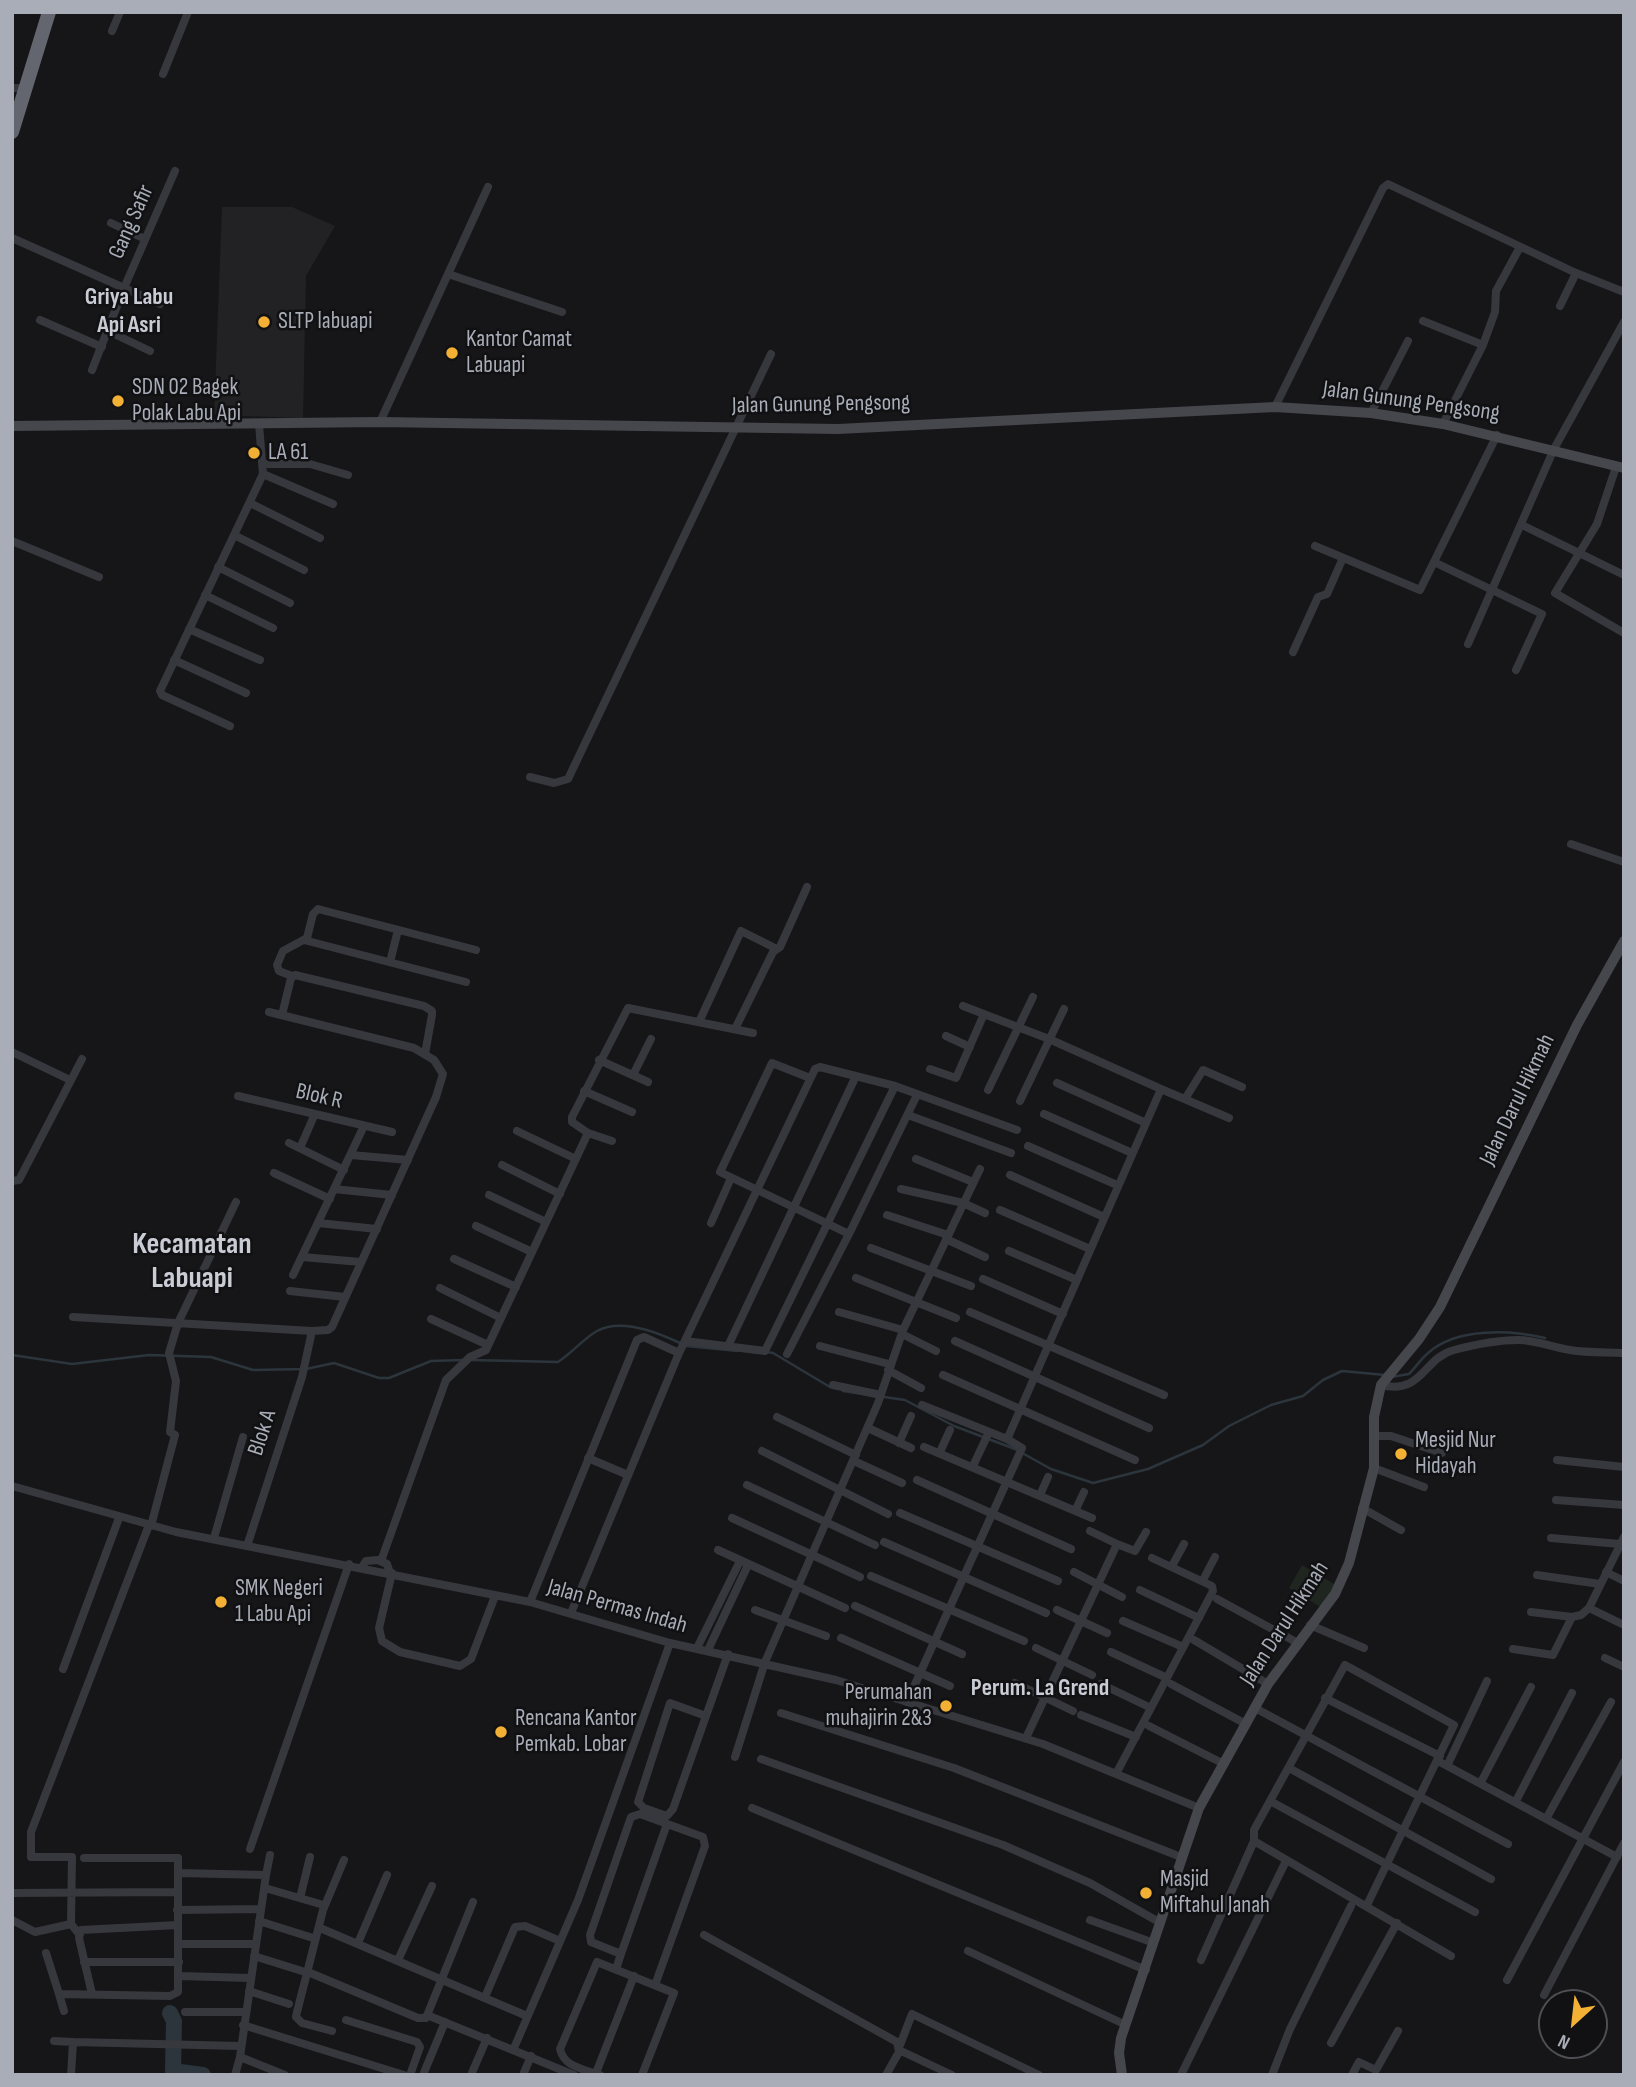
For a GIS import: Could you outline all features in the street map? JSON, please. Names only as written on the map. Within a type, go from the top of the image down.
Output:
[{"type":"highway","points":[[12,132],[19,88],[49,12]]},
{"type":"street","points":[[112,31],[120,12]]},
{"type":"street","points":[[163,74],[188,12]]},
{"type":"street","name":"Gang Safir","points":[[92,370],[175,171]]},
{"type":"street","points":[[1275,407],[1307,337],[1386,185],[1392,185],[1576,273],[1624,292]]},
{"type":"street","points":[[380,422],[488,187]]},
{"type":"street","points":[[111,223],[145,239]]},
{"type":"street","points":[[12,238],[160,304]]},
{"type":"street","points":[[1443,424],[1483,345],[1495,312],[1496,290],[1520,247]]},
{"type":"street","points":[[1560,306],[1576,273]]},
{"type":"street","points":[[448,275],[562,313]]},
{"type":"street","points":[[40,320],[102,346]]},
{"type":"street","points":[[1423,321],[1483,345]]},
{"type":"street","points":[[1468,645],[1554,449],[1624,321]]},
{"type":"street","points":[[107,331],[150,351]]},
{"type":"street","points":[[1371,413],[1408,341]]},
{"type":"street","points":[[530,777],[554,783],[568,779],[771,354]]},
{"type":"street","name":"Jalan Gunung Pengsong","points":[[12,426],[380,422],[880,428],[1275,407],[1371,413],[1443,424],[1621,466]]},
{"type":"street","points":[[230,726],[161,694],[174,660],[263,474],[259,424]]},
{"type":"street","points":[[1315,546],[1419,591],[1497,435]]},
{"type":"street","points":[[263,464],[310,464],[348,475]]},
{"type":"street","points":[[1621,466],[1597,524],[1556,595],[1624,633]]},
{"type":"street","points":[[263,474],[332,504]]},
{"type":"street","points":[[250,503],[320,538]]},
{"type":"street","points":[[1522,525],[1624,575]]},
{"type":"street","points":[[234,535],[304,570]]},
{"type":"street","points":[[12,541],[99,577]]},
{"type":"street","points":[[1293,652],[1318,597],[1327,594],[1343,558]]},
{"type":"street","points":[[1434,562],[1543,615],[1516,670]]},
{"type":"street","points":[[218,566],[290,603]]},
{"type":"street","points":[[205,595],[273,628]]},
{"type":"street","points":[[189,629],[260,660]]},
{"type":"street","points":[[174,660],[246,693]]},
{"type":"street","points":[[1571,844],[1624,862]]},
{"type":"street","points":[[735,1029],[807,887]]},
{"type":"street","points":[[304,940],[313,914],[318,909],[476,950]]},
{"type":"street","points":[[390,962],[398,930]]},
{"type":"street","points":[[699,1022],[741,931],[777,949]]},
{"type":"street","points":[[425,1054],[432,1015],[429,1009],[279,971],[277,965],[283,951],[304,940],[466,982]]},
{"type":"street","name":"Jalan Darul Hikmah","points":[[1122,2075],[1120,2046],[1126,2025],[1199,1808],[1268,1684],[1296,1642],[1335,1594],[1353,1551],[1374,1468],[1374,1412],[1385,1380],[1419,1339],[1449,1290],[1602,979],[1624,941]]},
{"type":"street","points":[[282,1015],[292,976]]},
{"type":"street","points":[[988,1090],[1033,997]]},
{"type":"street","points":[[963,1006],[1049,1039],[1229,1118]]},
{"type":"street","points":[[612,1141],[589,1133],[572,1122],[599,1060],[628,1008],[753,1033]]},
{"type":"street","points":[[1020,1101],[1064,1009]]},
{"type":"street","points":[[73,1317],[312,1331],[331,1329],[443,1077],[439,1067],[425,1054],[269,1012]]},
{"type":"street","points":[[930,1069],[956,1078],[984,1014]]},
{"type":"street","points":[[946,1036],[970,1047]]},
{"type":"street","points":[[633,1075],[651,1039]]},
{"type":"street","points":[[12,1052],[70,1080]]},
{"type":"street","points":[[12,1181],[19,1180],[82,1059]]},
{"type":"street","points":[[599,1060],[648,1082]]},
{"type":"street","points":[[810,1078],[775,1063],[771,1064],[720,1171],[849,1234]]},
{"type":"street","points":[[571,1613],[682,1347],[810,1078],[820,1066],[895,1086],[1017,1130]]},
{"type":"street","points":[[1185,1099],[1203,1070],[1242,1087]]},
{"type":"street","points":[[728,1346],[856,1076]]},
{"type":"street","points":[[1057,1083],[1146,1123]]},
{"type":"street","points":[[530,1602],[637,1340],[645,1337],[682,1347],[728,1346],[765,1351],[895,1086]]},
{"type":"street","points":[[1007,1439],[1051,1345],[1161,1089]]},
{"type":"street","points":[[584,1091],[632,1112]]},
{"type":"street","points":[[787,1354],[917,1095]]},
{"type":"street","name":"Blok R","points":[[238,1096],[363,1128],[392,1132]]},
{"type":"street","points":[[1044,1114],[1132,1153]]},
{"type":"street","points":[[908,1115],[1011,1153]]},
{"type":"street","points":[[300,1149],[314,1116]]},
{"type":"street","points":[[293,1275],[363,1128]]},
{"type":"street","points":[[517,1131],[576,1159]]},
{"type":"street","points":[[381,1561],[446,1380],[467,1360],[483,1353],[488,1345],[589,1133]]},
{"type":"street","points":[[289,1143],[344,1170]]},
{"type":"street","points":[[1028,1146],[1118,1185]]},
{"type":"street","points":[[351,1154],[408,1160]]},
{"type":"street","points":[[916,1159],[974,1182]]},
{"type":"street","points":[[502,1165],[559,1194]]},
{"type":"street","points":[[735,1757],[765,1662],[868,1428],[902,1332],[980,1168]]},
{"type":"street","points":[[274,1172],[330,1199]]},
{"type":"street","points":[[1010,1175],[1104,1217]]},
{"type":"street","points":[[710,1223],[732,1178]]},
{"type":"street","points":[[334,1189],[392,1195]]},
{"type":"street","points":[[901,1189],[963,1203],[985,1213]]},
{"type":"street","points":[[489,1195],[546,1222]]},
{"type":"street","points":[[92,1994],[79,1934],[71,1924],[72,1857],[33,1858],[30,1854],[31,1832],[150,1526],[175,1435],[170,1432],[176,1381],[169,1356],[178,1324],[236,1202]]},
{"type":"street","points":[[1000,1210],[1090,1249]]},
{"type":"street","points":[[887,1215],[947,1237],[985,1257]]},
{"type":"street","points":[[318,1223],[377,1229]]},
{"type":"street","points":[[476,1226],[532,1252]]},
{"type":"street","points":[[871,1248],[971,1286]]},
{"type":"street","points":[[1009,1251],[1077,1280]]},
{"type":"street","points":[[302,1257],[361,1262]]},
{"type":"street","points":[[454,1259],[516,1287]]},
{"type":"street","points":[[856,1278],[956,1318]]},
{"type":"street","points":[[983,1279],[1063,1314]]},
{"type":"street","points":[[440,1288],[501,1318]]},
{"type":"street","points":[[290,1292],[345,1297]]},
{"type":"street","points":[[970,1311],[1164,1395]]},
{"type":"street","points":[[839,1312],[902,1332],[936,1351]]},
{"type":"street","points":[[431,1319],[488,1345]]},
{"type":"street","name":"Blok A","points":[[247,1546],[303,1377],[312,1331]]},
{"type":"street","points":[[1385,1380],[1401,1386],[1419,1380],[1437,1359],[1453,1350],[1508,1340],[1525,1340],[1586,1352],[1624,1353]]},
{"type":"street","points":[[955,1341],[1149,1428]]},
{"type":"street","points":[[820,1346],[889,1367],[921,1388]]},
{"type":"street","points":[[943,1375],[1135,1460]]},
{"type":"street","points":[[833,1385],[880,1399]]},
{"type":"street","points":[[907,1702],[1020,1452],[1007,1439],[987,1437],[922,1405]]},
{"type":"street","points":[[899,1443],[911,1416]]},
{"type":"street","points":[[777,1417],[902,1483]]},
{"type":"street","points":[[868,1428],[911,1448]]},
{"type":"street","points":[[940,1452],[950,1430]]},
{"type":"street","points":[[1375,1436],[1391,1436],[1442,1453]]},
{"type":"street","points":[[214,1538],[243,1437]]},
{"type":"street","points":[[973,1466],[987,1437]]},
{"type":"street","points":[[924,1447],[1008,1480],[1092,1518]]},
{"type":"street","points":[[762,1451],[888,1514]]},
{"type":"street","points":[[588,1458],[628,1475]]},
{"type":"street","points":[[1557,1460],[1624,1467]]},
{"type":"street","points":[[1374,1468],[1424,1486]]},
{"type":"street","points":[[1040,1495],[1048,1477]]},
{"type":"street","points":[[917,1480],[1071,1549]]},
{"type":"street","points":[[747,1485],[828,1523],[965,1576],[1046,1614]]},
{"type":"street","name":"Jalan Permas Indah","points":[[12,1486],[150,1526],[530,1602],[670,1643],[765,1662],[1026,1738],[1117,1772],[1199,1808]]},
{"type":"street","points":[[1075,1511],[1084,1492]]},
{"type":"street","points":[[1556,1500],[1624,1505]]},
{"type":"street","points":[[1362,1508],[1401,1530]]},
{"type":"street","points":[[900,1513],[1058,1581]]},
{"type":"street","points":[[63,1669],[119,1518]]},
{"type":"street","points":[[732,1518],[860,1577]]},
{"type":"street","points":[[1090,1531],[1135,1551],[1146,1532]]},
{"type":"street","points":[[1531,1612],[1572,1618],[1581,1615],[1589,1608],[1623,1540],[1551,1538]]},
{"type":"street","points":[[1026,1738],[1117,1544]]},
{"type":"street","points":[[1172,1566],[1184,1544]]},
{"type":"street","points":[[718,1550],[796,1588],[845,1608]]},
{"type":"street","points":[[1117,1772],[1151,1708],[1169,1681],[1183,1647],[1213,1591],[1212,1586],[1203,1580],[1152,1558]]},
{"type":"street","points":[[1203,1580],[1215,1558]]},
{"type":"street","points":[[362,1567],[369,1560],[381,1561],[387,1564],[391,1573],[379,1628],[382,1642],[400,1652],[460,1666],[471,1659],[495,1596]]},
{"type":"street","points":[[697,1648],[744,1563]]},
{"type":"street","points":[[708,1650],[744,1563]]},
{"type":"street","points":[[250,1849],[349,1564]]},
{"type":"street","points":[[1074,1572],[1122,1597]]},
{"type":"street","points":[[1606,1572],[1624,1581]]},
{"type":"street","points":[[1537,1575],[1600,1584]]},
{"type":"street","points":[[871,1576],[1024,1641]]},
{"type":"street","points":[[1140,1590],[1199,1618]]},
{"type":"street","points":[[1217,1599],[1296,1642]]},
{"type":"street","points":[[855,1606],[962,1654]]},
{"type":"street","points":[[1589,1608],[1624,1625]]},
{"type":"street","points":[[755,1610],[826,1636]]},
{"type":"street","points":[[1057,1611],[1107,1633]]},
{"type":"street","points":[[1513,1649],[1553,1655],[1572,1618]]},
{"type":"street","points":[[1123,1621],[1183,1647]]},
{"type":"street","points":[[1310,1625],[1364,1648]]},
{"type":"street","points":[[841,1639],[950,1686]]},
{"type":"street","points":[[1194,1640],[1268,1684]]},
{"type":"street","points":[[514,2048],[578,1900],[670,1643]]},
{"type":"street","points":[[1036,1648],[1092,1675]]},
{"type":"street","points":[[1111,1652],[1246,1724]]},
{"type":"street","points":[[706,1716],[670,1703],[638,1802],[644,1808],[667,1816],[673,1809],[706,1716],[728,1654]]},
{"type":"street","points":[[1605,1658],[1624,1667]]},
{"type":"street","points":[[1201,1959],[1254,1842],[1254,1830],[1345,1665],[1453,1723],[1439,1759],[1367,1905]]},
{"type":"street","points":[[1447,1766],[1487,1681]]},
{"type":"street","points":[[1015,1683],[1045,1699],[1136,1737]]},
{"type":"street","points":[[1101,1684],[1151,1708]]},
{"type":"street","points":[[1480,1783],[1531,1687]]},
{"type":"street","points":[[1516,1801],[1572,1693]]},
{"type":"street","points":[[1325,1698],[1617,1857]]},
{"type":"street","points":[[1546,1819],[1611,1702]]},
{"type":"street","points":[[1255,1708],[1508,1844]]},
{"type":"street","points":[[781,1713],[965,1772],[1181,1857]]},
{"type":"street","points":[[1149,1726],[1224,1764]]},
{"type":"street","points":[[761,1759],[1003,1846],[1090,1883],[1159,1922]]},
{"type":"street","points":[[1507,1980],[1624,1762]]},
{"type":"street","points":[[1289,1768],[1492,1879]]},
{"type":"street","points":[[1270,1801],[1386,1867],[1475,1913]]},
{"type":"street","points":[[752,1808],[1146,1970]]},
{"type":"street","points":[[621,1954],[591,1942],[590,1935],[631,1817],[640,1814],[703,1837],[705,1846],[655,1985]]},
{"type":"street","points":[[616,1969],[667,1824]]},
{"type":"street","points":[[1254,1842],[1451,1956]]},
{"type":"street","points":[[1547,1989],[1624,1843]]},
{"type":"street","points":[[236,2073],[270,1854]]},
{"type":"street","points":[[59,1994],[173,1996],[178,1990],[179,1861],[175,1856],[84,1858]]},
{"type":"street","points":[[300,1898],[310,1857]]},
{"type":"street","points":[[332,2031],[302,2022],[296,2017],[305,1972],[320,1928],[323,1910],[344,1860]]},
{"type":"street","points":[[1181,2075],[1286,1861]]},
{"type":"street","points":[[179,1873],[266,1875]]},
{"type":"street","points":[[358,1942],[387,1875]]},
{"type":"street","points":[[398,1960],[432,1886]]},
{"type":"street","points":[[265,1888],[320,1904]]},
{"type":"street","points":[[12,1893],[177,1892]]},
{"type":"street","points":[[427,2015],[473,1902]]},
{"type":"street","points":[[1272,2075],[1290,2029],[1351,1906]]},
{"type":"street","points":[[177,1910],[261,1909]]},
{"type":"street","points":[[12,1920],[35,1932],[71,1924]]},
{"type":"street","points":[[1090,1920],[1154,1943]]},
{"type":"street","points":[[259,1921],[313,1938]]},
{"type":"street","points":[[1331,2043],[1398,1923]]},
{"type":"street","points":[[79,1934],[85,1928],[178,1925]]},
{"type":"street","points":[[485,1997],[515,1927],[525,1926],[560,1941]]},
{"type":"street","points":[[320,1928],[527,2016]]},
{"type":"street","points":[[704,1935],[952,2075]]},
{"type":"street","points":[[179,1944],[254,1944]]},
{"type":"street","points":[[968,1951],[1126,2025]]},
{"type":"street","points":[[46,1953],[64,2011]]},
{"type":"street","points":[[254,1956],[305,1972],[418,2018],[427,2015],[514,2048],[574,2075]]},
{"type":"street","points":[[85,1962],[180,1962]]},
{"type":"street","points":[[634,1976],[598,2074],[567,2063],[562,2059],[560,2049],[597,1962],[634,1976],[674,1993],[642,2075]]},
{"type":"street","points":[[180,1976],[250,1978]]},
{"type":"street","points":[[249,1991],[289,2004]]},
{"type":"street","points":[[185,2012],[245,2012]]},
{"type":"street","points":[[886,2075],[900,2048],[912,2014],[1039,2075]]},
{"type":"street","points":[[346,2020],[417,2042],[420,2047],[410,2075]]},
{"type":"street","points":[[423,2075],[445,2022]]},
{"type":"street","points":[[243,2025],[404,2075]]},
{"type":"street","points":[[1352,2075],[1359,2062],[1376,2070],[1398,2031]]},
{"type":"street","points":[[471,2075],[487,2038]]},
{"type":"street","points":[[54,2041],[240,2046]]},
{"type":"street","points":[[71,2075],[73,2042]]},
{"type":"street","points":[[523,2075],[531,2056]]},
{"type":"street","points":[[240,2057],[285,2075]]},
{"type":"shaded area","points":[[222,207],[292,207],[335,226],[306,276],[303,418],[214,415]]},
{"type":"shaded area","points":[[1302,1565],[1336,1585],[1322,1608],[1289,1588]]},
{"type":"waterway","points":[[471,1360],[558,1362],[597,1331],[616,1326],[650,1331],[680,1343]]},
{"type":"waterway","points":[[1391,1377],[1409,1374],[1425,1355],[1440,1345],[1469,1335],[1501,1332],[1545,1338]]},
{"type":"waterway","points":[[686,1346],[738,1351]]},
{"type":"waterway","points":[[766,1352],[773,1353],[830,1387]]},
{"type":"waterway","points":[[12,1355],[72,1364],[149,1355],[211,1357],[253,1370],[306,1369],[334,1363],[379,1378],[389,1378],[431,1361],[464,1360]]},
{"type":"waterway","points":[[843,1391],[905,1400],[954,1426],[1015,1449],[1051,1469],[1093,1483],[1148,1469],[1203,1445],[1229,1426],[1271,1405],[1303,1396],[1323,1380],[1342,1371],[1385,1375]]},
{"type":"waterway","points":[[170,2013],[174,2021],[173,2071],[203,2075]]},
{"type":"place","name":"SLTP labuapi","points":[[264,322]]},
{"type":"place","name":"Kantor Camat Labuapi","points":[[452,353]]},
{"type":"place","name":"SDN 02 Bagek Polak Labu Api","points":[[118,401]]},
{"type":"place","name":"LA 61","points":[[254,453]]},
{"type":"place","name":"Mesjid Nur Hidayah","points":[[1401,1454]]},
{"type":"place","name":"SMK Negeri 1 Labu Api","points":[[221,1602]]},
{"type":"place","name":"Perumahan muhajirin 2&3","points":[[946,1706]]},
{"type":"place","name":"Rencana Kantor Pemkab. Lobar","points":[[501,1732]]},
{"type":"place","name":"Masjid Miftahul Janah","points":[[1146,1893]]},
{"type":"district","name":"Griya Labu Api Asri","points":[[129,312]]},
{"type":"district","name":"Kecamatan Labuapi","points":[[192,1262]]},
{"type":"district","name":"Perum. La Grend","points":[[1040,1689]]}]
